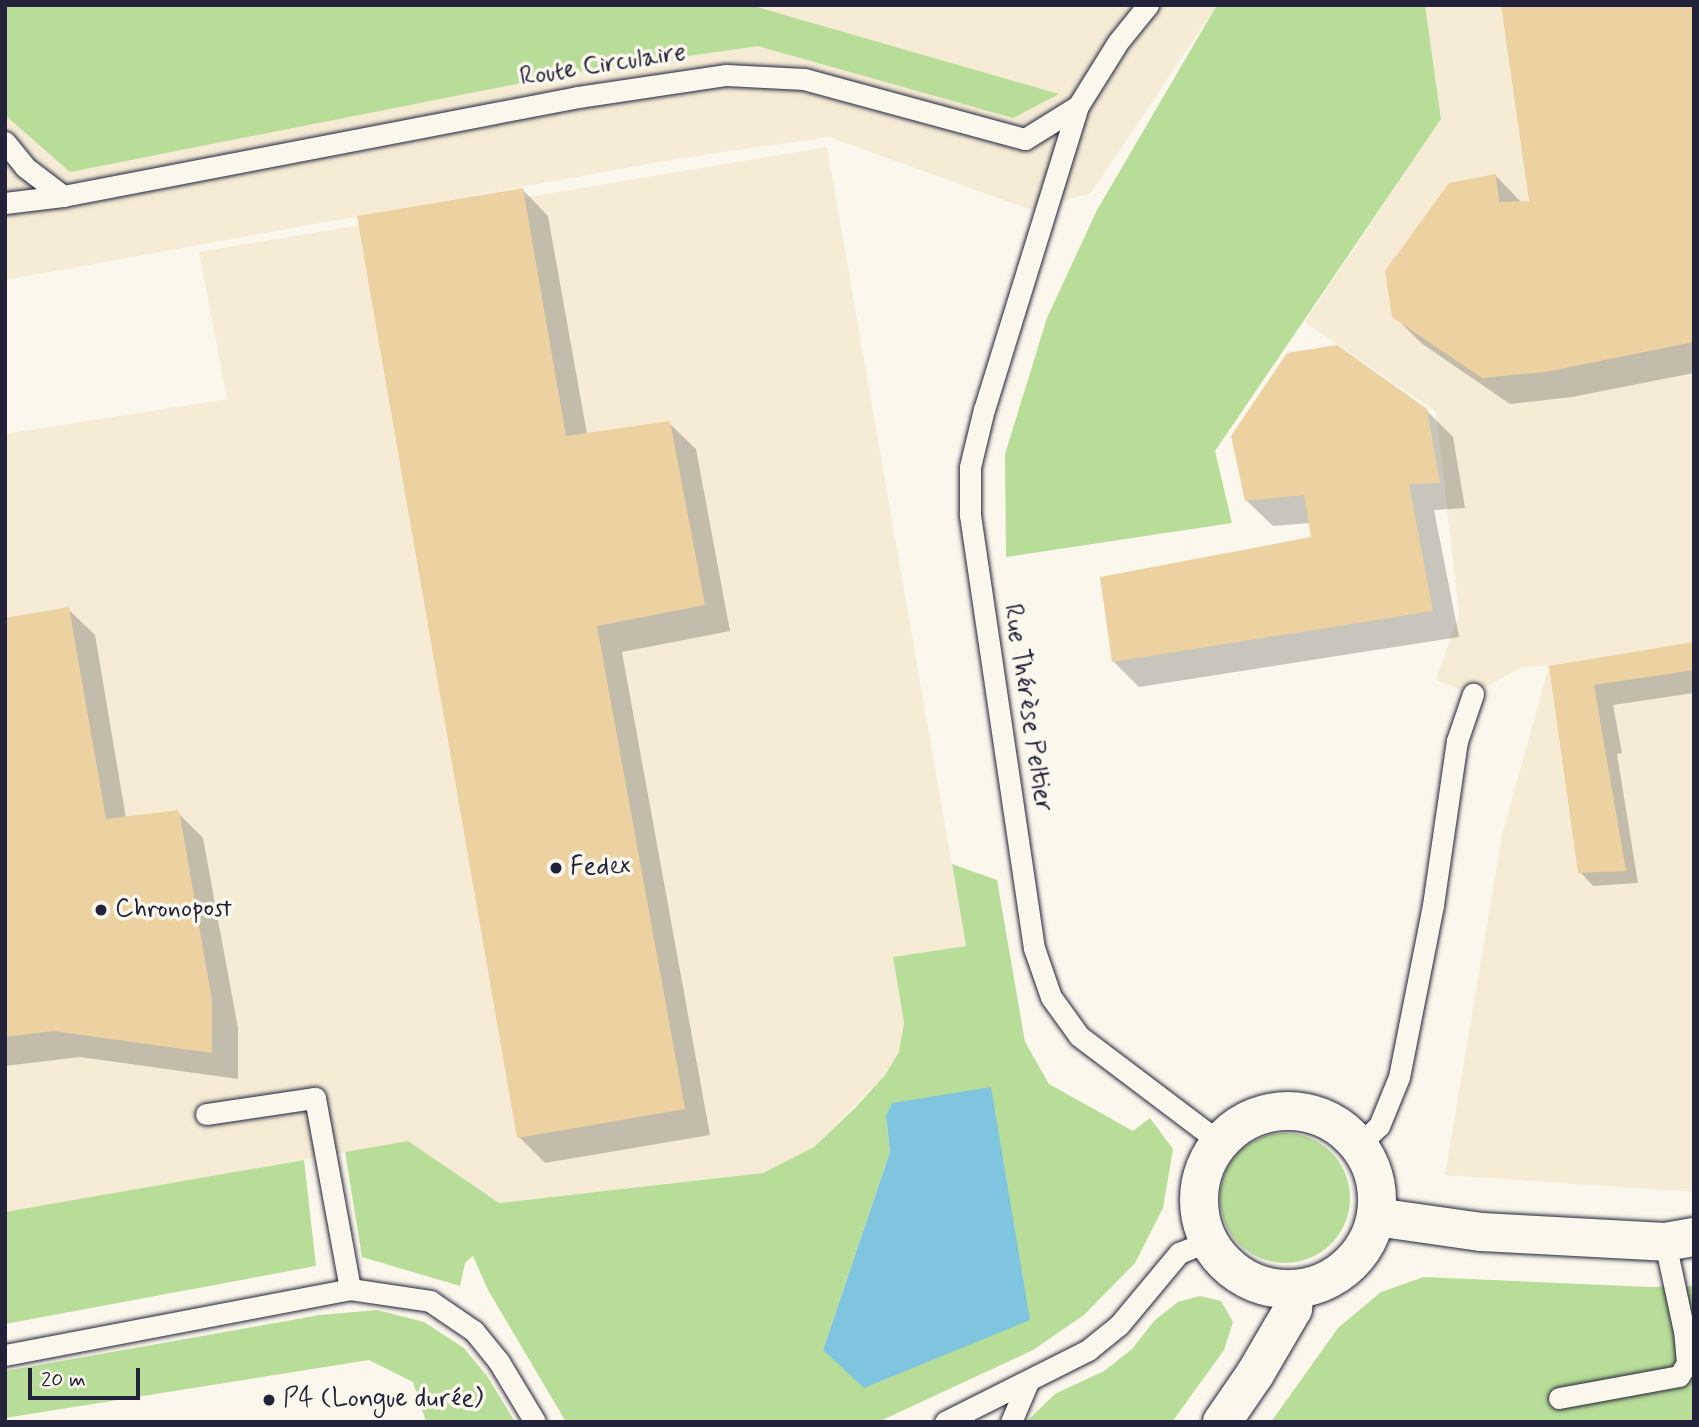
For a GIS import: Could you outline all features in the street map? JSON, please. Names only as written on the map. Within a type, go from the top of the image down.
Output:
[{"type":"street","points":[[1290,1110],[1317,1114],[1340,1127],[1359,1145],[1372,1167],[1377,1192],[1376,1217],[1366,1244],[1348,1266],[1323,1282],[1295,1289],[1269,1288],[1245,1278],[1224,1262],[1208,1241],[1200,1216],[1199,1189],[1206,1164],[1219,1142],[1240,1124],[1264,1113],[1290,1110]]},
{"type":"street","points":[[1376,1217],[1482,1232],[1679,1239]]},
{"type":"street","points":[[1222,1422],[1255,1374],[1293,1309],[1295,1289]]},
{"type":"lane","name":"Route Circulaire","points":[[5,203],[63,196],[578,97],[726,75],[804,79],[1025,139],[1078,106],[1118,42],[1148,5]]},
{"type":"lane","name":"Rue Thérèse Peltier","points":[[1078,106],[984,409],[970,467],[970,515],[1034,948],[1051,997],[1079,1036],[1219,1142]]},
{"type":"lane","points":[[5,142],[25,167],[63,196]]},
{"type":"lane","points":[[1359,1145],[1379,1126],[1399,1077],[1433,905],[1457,741],[1473,694]]},
{"type":"lane","points":[[206,1114],[315,1098],[350,1289]]},
{"type":"lane","points":[[1559,1398],[1679,1376],[1687,1363],[1679,1239]]},
{"type":"lane","points":[[946,1422],[1088,1350],[1119,1325],[1180,1253],[1208,1241]]},
{"type":"lane","points":[[5,1355],[350,1289],[430,1301],[474,1331],[499,1363],[535,1422]]},
{"type":"lane","points":[[1011,1422],[1028,1382]]},
{"type":"shaded area","points":[[5,5],[1217,5],[1091,193],[1031,210],[829,137],[676,159],[5,280]]},
{"type":"shaded area","points":[[1425,5],[1694,5],[1694,1192],[1445,1175],[1502,835],[1549,666],[1522,667],[1473,694],[1436,680],[1459,614],[1436,412],[1305,322],[1441,119]]},
{"type":"shaded area","points":[[827,147],[966,946],[893,957],[904,1023],[899,1052],[885,1075],[814,1147],[762,1173],[499,1203],[408,1141],[5,1213],[5,434],[227,399],[199,252]]},
{"type":"green space","points":[[5,5],[750,5],[1059,94],[1013,118],[758,46],[577,72],[70,172],[5,115]]},
{"type":"green space","points":[[1217,5],[1425,5],[1441,119],[1215,451],[1232,523],[1006,557],[1005,454],[1047,318],[1097,210]]},
{"type":"green space","points":[[952,864],[997,880],[1025,1042],[1049,1084],[1133,1131],[1150,1118],[1173,1149],[1163,1208],[1135,1263],[1084,1315],[1033,1350],[878,1422],[566,1422],[488,1290],[473,1256],[465,1263],[460,1286],[362,1257],[345,1152],[408,1141],[499,1203],[763,1173],[814,1147],[885,1075],[899,1052],[904,1023],[893,957],[966,946]],"holes":[[[886,1117],[1030,1319],[823,1350],[890,1152]]]},
{"type":"green space","points":[[1285,1133],[1310,1138],[1331,1152],[1345,1173],[1350,1198],[1345,1223],[1331,1244],[1310,1258],[1285,1263],[1260,1258],[1239,1244],[1225,1223],[1220,1198],[1225,1173],[1239,1152],[1260,1138]]},
{"type":"green space","points":[[304,1160],[316,1266],[5,1324],[5,1212]]},
{"type":"green space","points":[[1424,1277],[1650,1287],[1694,1286],[1694,1422],[1271,1422],[1338,1328],[1381,1292]]},
{"type":"green space","points":[[1200,1296],[1221,1301],[1233,1322],[1224,1350],[1172,1422],[1026,1422],[1055,1394],[1104,1371],[1132,1349],[1155,1320],[1178,1302]]},
{"type":"green space","points":[[377,1310],[424,1322],[464,1348],[487,1376],[515,1422],[426,1422],[413,1382],[369,1360],[5,1418],[5,1371],[320,1315]]},
{"type":"water","points":[[991,1087],[1030,1320],[864,1388],[823,1350],[890,1152],[886,1116],[892,1103]]},
{"type":"building","points":[[1501,5],[1694,5],[1694,342],[1545,372],[1482,378],[1392,317],[1385,271],[1449,183],[1496,174],[1499,202],[1529,201]]},
{"type":"building","name":"Fedex","points":[[523,188],[566,436],[670,421],[705,605],[597,626],[685,1109],[517,1138],[357,216]]},
{"type":"building","points":[[1337,345],[1427,409],[1440,483],[1409,484],[1433,611],[1112,662],[1100,577],[1311,537],[1304,495],[1245,501],[1231,436],[1287,353]]},
{"type":"building","name":"Chronopost","points":[[69,607],[106,819],[178,810],[180,815],[212,1001],[212,1053],[53,1031],[5,1037],[5,618]]},
{"type":"building","points":[[1694,642],[1694,670],[1594,685],[1626,871],[1578,873],[1549,666]]},
{"type":"place","name":"Fedex","points":[[556,868]]},
{"type":"place","name":"Chronopost","points":[[101,910]]},
{"type":"place","name":"P4 (Longue durée)","points":[[269,1400]]}]
